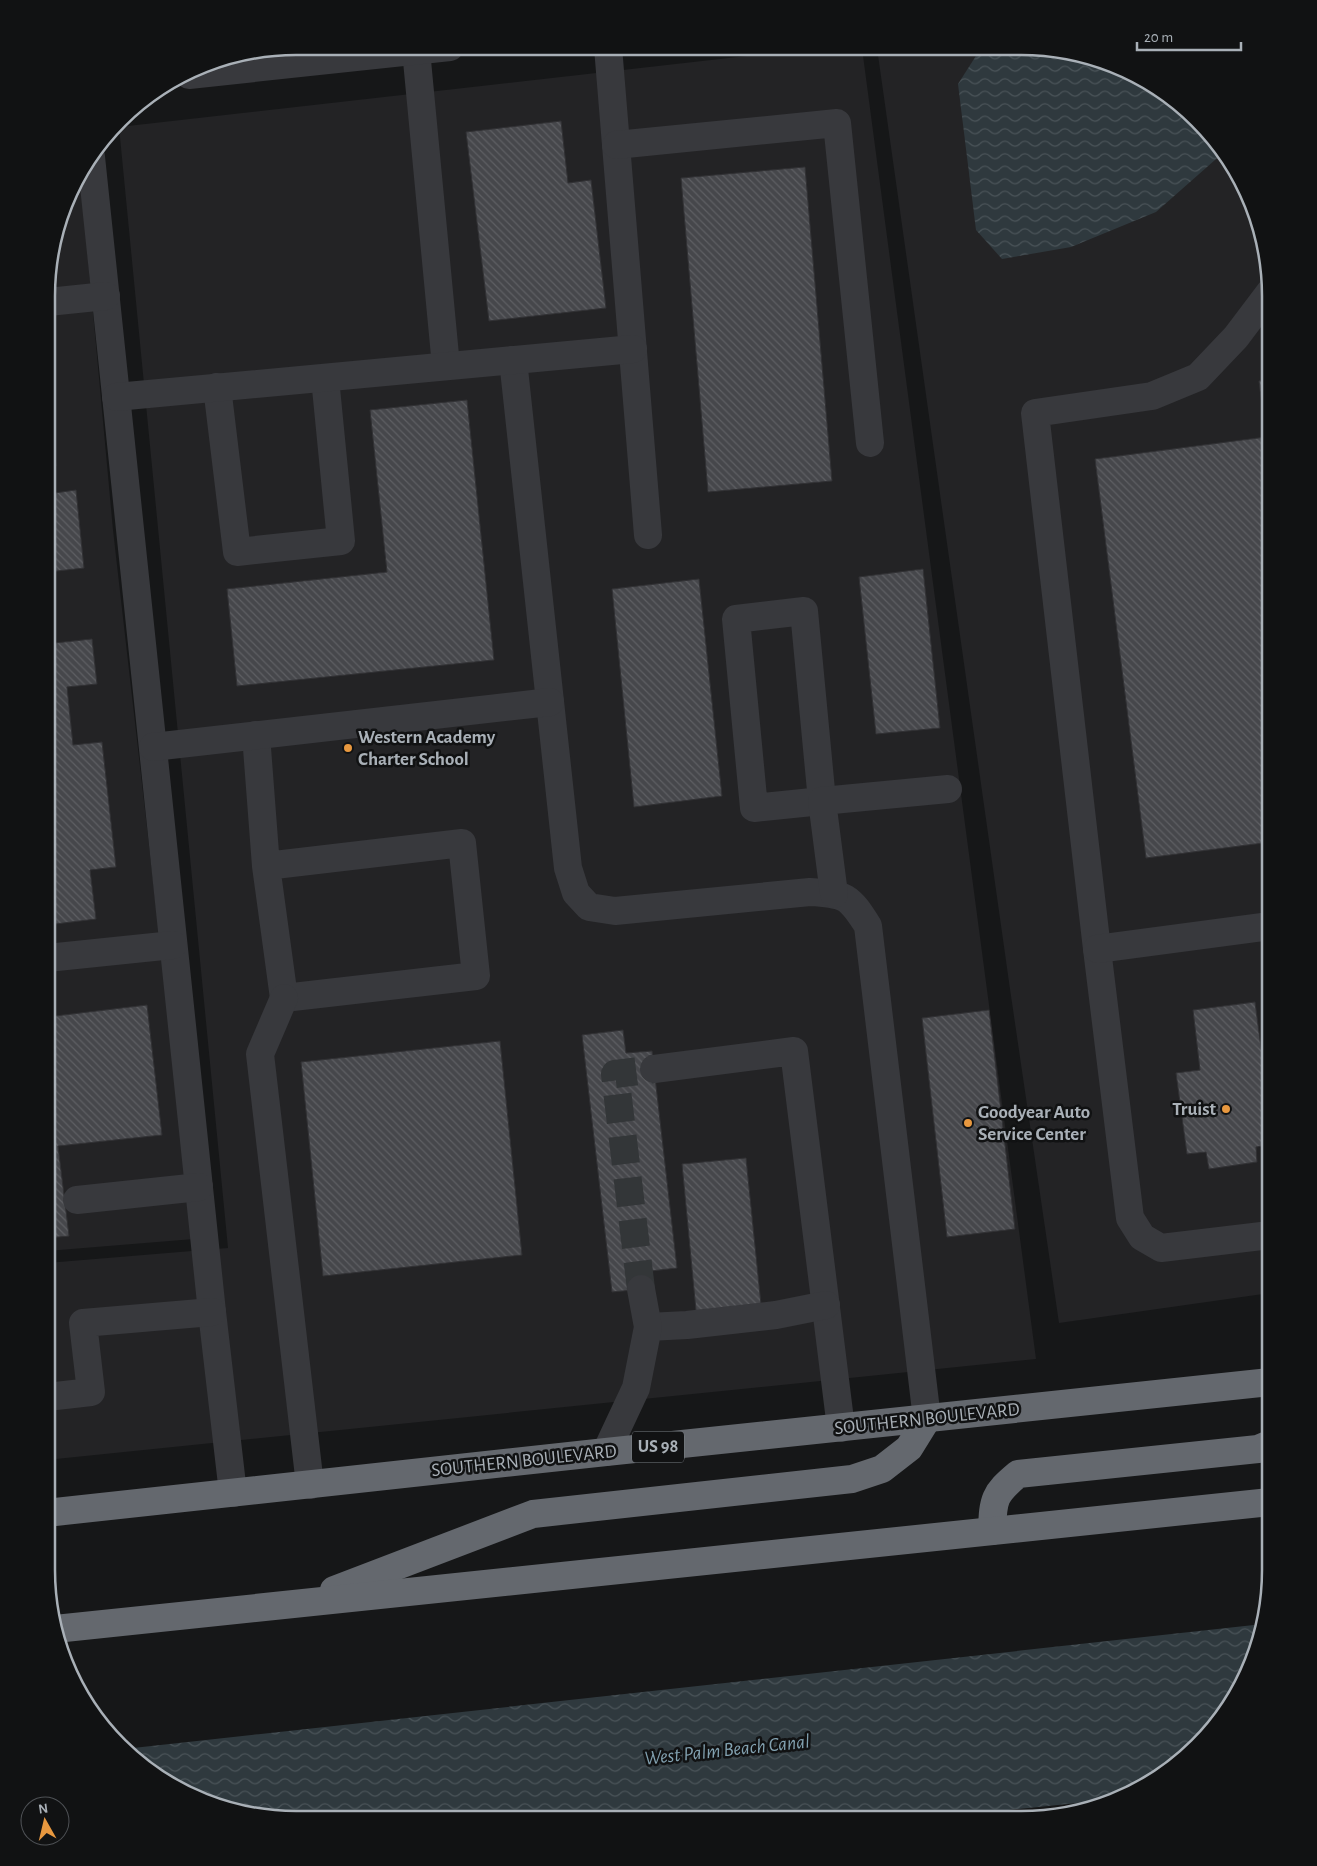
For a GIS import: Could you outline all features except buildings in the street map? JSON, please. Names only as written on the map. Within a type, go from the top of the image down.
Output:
[{"type":"highway","name":"SOUTHERN BOULEVARD","points":[[55,1512],[1262,1383]]},
{"type":"highway","points":[[300,1603],[533,1514],[852,1479],[882,1470],[909,1448],[927,1419]]},
{"type":"highway","points":[[992,1531],[993,1508],[1000,1489],[1018,1474],[1262,1447]]},
{"type":"highway","points":[[62,1628],[1262,1503]]},
{"type":"street","points":[[203,73],[371,55]]},
{"type":"street","points":[[416,55],[446,366]]},
{"type":"street","points":[[609,55],[648,535]]},
{"type":"street","points":[[616,145],[837,123],[870,444]]},
{"type":"street","points":[[87,176],[106,296],[173,945],[233,1493]]},
{"type":"street","points":[[55,301],[106,296]]},
{"type":"street","points":[[1262,303],[1236,337],[1198,377],[1152,396],[1035,413],[1130,1218],[1142,1237],[1161,1248],[1262,1236]]},
{"type":"street","points":[[116,398],[633,349]]},
{"type":"street","points":[[512,360],[568,868],[576,893],[589,907],[615,910],[810,892],[834,894],[853,903],[868,926],[927,1419]]},
{"type":"street","points":[[217,388],[237,552],[341,540],[325,378]]},
{"type":"street","points":[[834,894],[822,801],[804,611],[736,619],[754,808],[822,801],[948,789]]},
{"type":"street","points":[[153,747],[550,702]]},
{"type":"street","points":[[256,735],[266,866],[284,998],[260,1054],[310,1485]]},
{"type":"street","points":[[266,866],[462,843],[476,976],[284,998]]},
{"type":"street","points":[[1097,949],[1262,927]]},
{"type":"street","points":[[55,957],[173,945]]},
{"type":"street","points":[[654,1069],[794,1051],[841,1428]]},
{"type":"street","points":[[77,1200],[199,1187]]},
{"type":"street","points":[[606,1452],[636,1388],[648,1326],[641,1289]]},
{"type":"street","points":[[648,1326],[687,1325],[776,1315],[826,1304]]},
{"type":"street","points":[[55,1396],[91,1392],[83,1323],[212,1312]]},
{"type":"shaded area","points":[[754,55],[863,55],[1036,1359],[55,1459],[55,1262],[228,1248],[120,132],[126,126]]},
{"type":"shaded area","points":[[878,55],[1021,55],[1052,57],[1083,63],[1113,73],[1141,87],[1168,105],[1202,137],[1230,176],[1244,204],[1254,234],[1260,265],[1262,296],[1262,1294],[1059,1323]]},
{"type":"shaded area","points":[[81,187],[113,530],[194,1239],[55,1250],[55,296],[57,265],[63,234],[73,204]]},
{"type":"water","points":[[977,55],[1052,57],[1083,63],[1113,73],[1141,87],[1168,105],[1202,137],[1218,157],[1156,212],[1071,247],[1002,259],[976,230],[958,84]]},
{"type":"water","name":"West Palm Beach Canal","points":[[1255,1625],[1244,1662],[1230,1690],[1202,1729],[1168,1761],[1141,1779],[1113,1793],[1085,1802],[998,1811],[296,1811],[249,1806],[204,1793],[162,1770],[134,1748]]},
{"type":"tunnel","points":[[641,1289],[615,1074],[654,1069]]},
{"type":"place","name":"Western Academy Charter School","points":[[348,748]]},
{"type":"place","name":"Truist","points":[[1226,1109]]},
{"type":"place","name":"Goodyear Auto Service Center","points":[[968,1123]]}]
